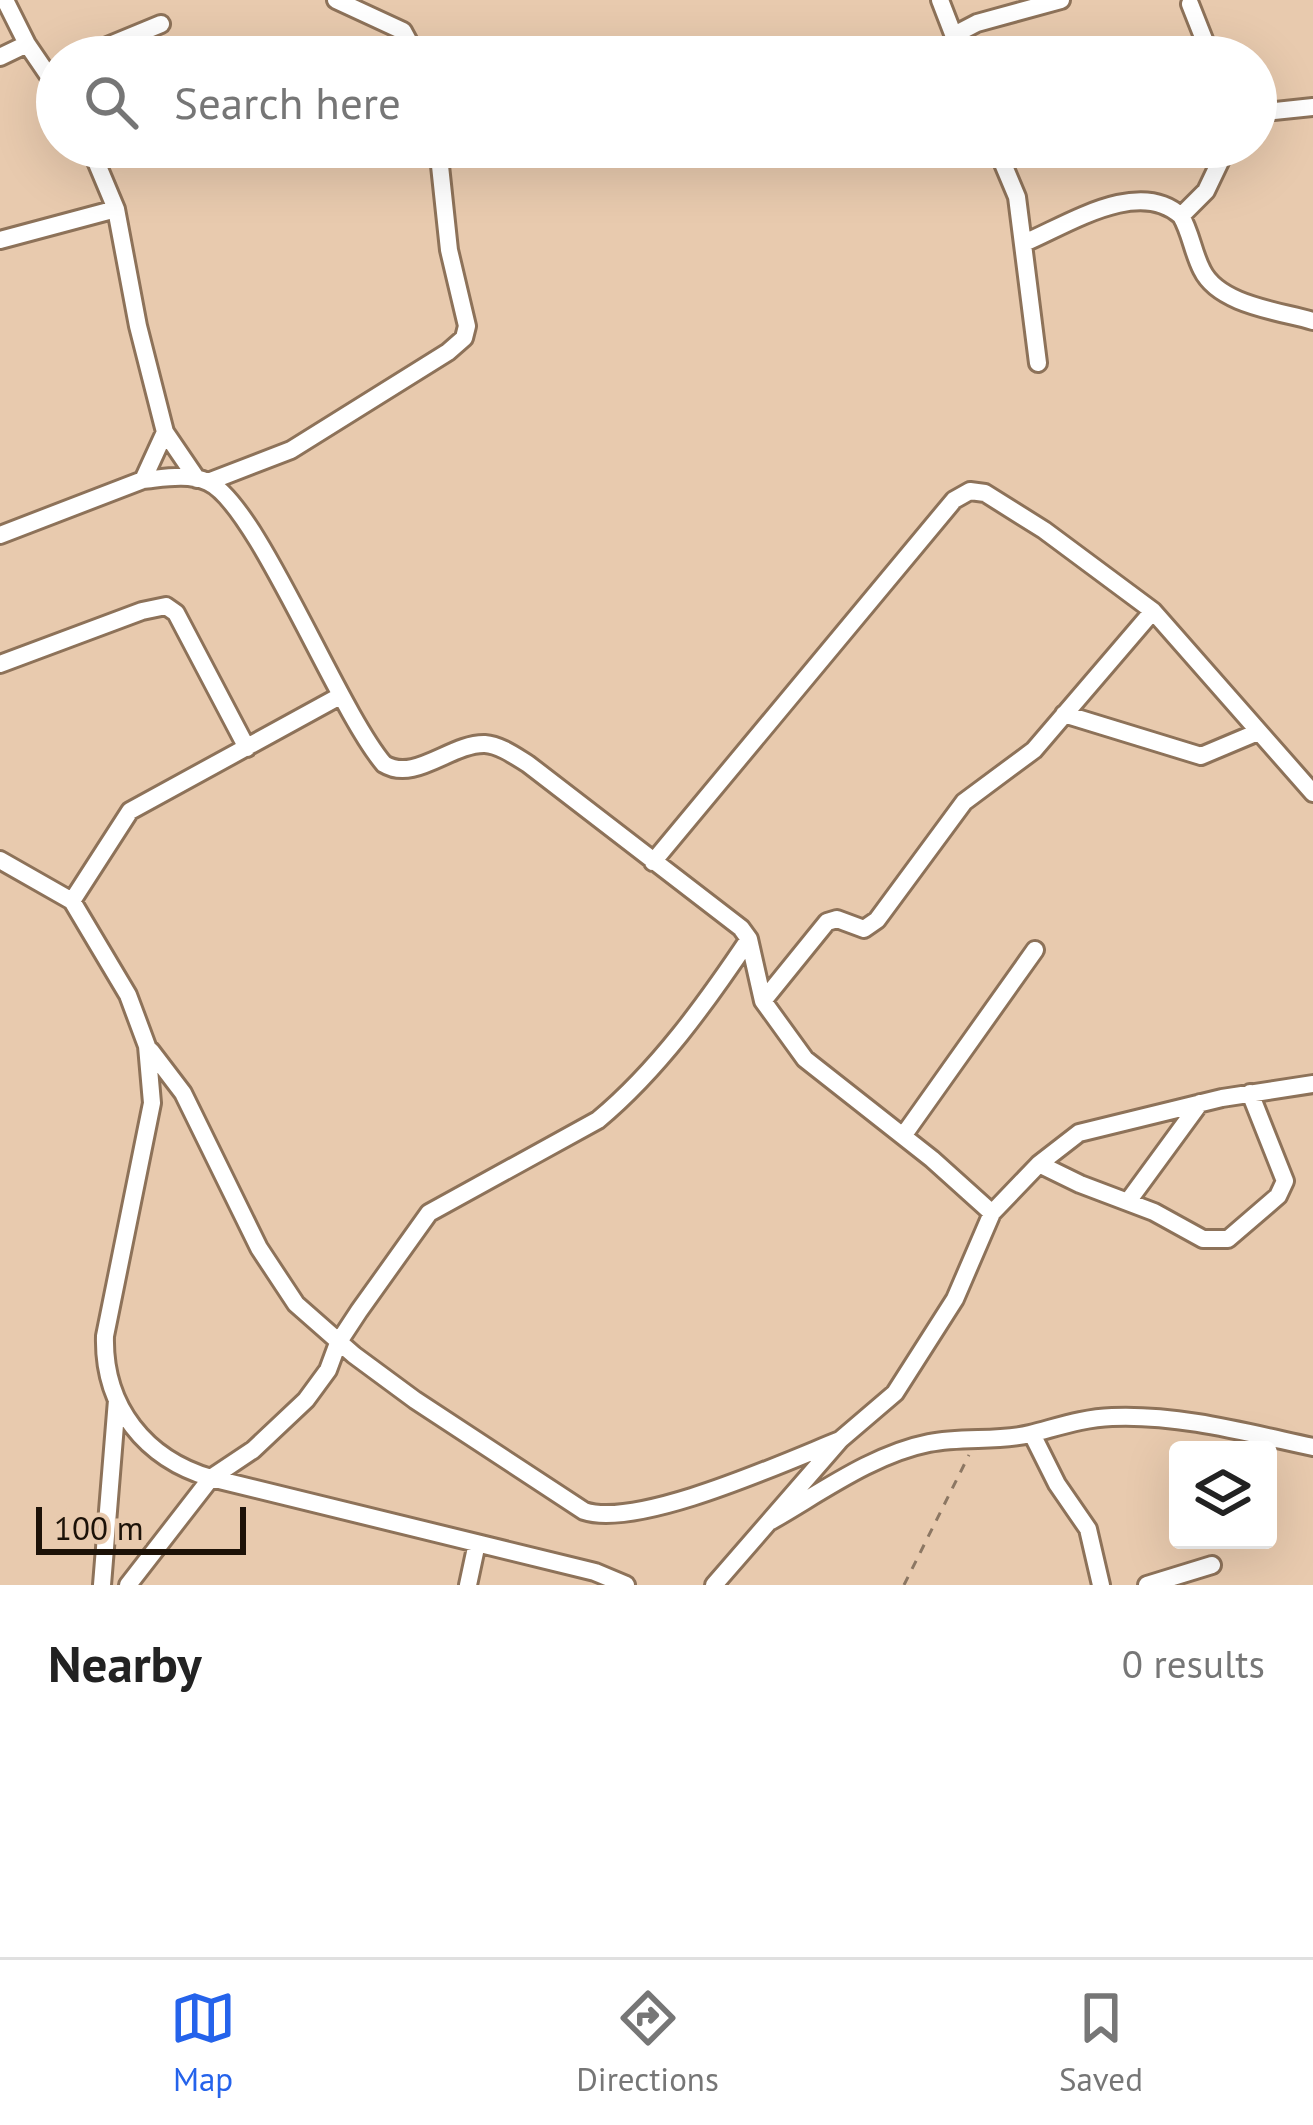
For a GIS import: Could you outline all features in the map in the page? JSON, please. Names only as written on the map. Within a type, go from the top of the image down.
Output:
[{"type":"street","points":[[5,0],[36,53]]},
{"type":"street","points":[[336,0],[405,36]]},
{"type":"street","points":[[940,0],[954,34],[1061,0]]},
{"type":"street","points":[[1190,4],[1203,36]]},
{"type":"street","points":[[132,36],[161,24]]},
{"type":"street","points":[[0,57],[27,44]]},
{"type":"street","points":[[1277,111],[1313,107]]},
{"type":"street","points":[[99,168],[116,209],[165,433],[202,480],[229,497],[376,756],[392,769],[406,770],[478,744],[499,748],[528,764],[741,928],[763,1000],[805,1059],[992,1213]]},
{"type":"street","points":[[0,535],[143,480],[202,480],[291,450],[448,352],[464,338],[466,326],[449,250],[440,168]]},
{"type":"street","points":[[1006,168],[1014,186],[1024,243],[1038,363]]},
{"type":"street","points":[[1181,216],[1206,191],[1217,168]]},
{"type":"street","points":[[1024,243],[1122,202],[1158,203],[1181,216],[1201,269],[1214,286],[1239,299],[1313,321]]},
{"type":"street","points":[[0,240],[116,209]]},
{"type":"street","points":[[143,480],[165,433]]},
{"type":"street","points":[[653,862],[963,493],[985,493],[1044,530],[1153,611],[1313,792]]},
{"type":"street","points":[[0,664],[166,606],[176,613],[248,748]]},
{"type":"street","points":[[763,1000],[827,922],[837,919],[864,928],[877,920],[964,802],[1034,750],[1153,611]]},
{"type":"street","points":[[72,901],[130,811],[340,696]]},
{"type":"street","points":[[1064,714],[1201,756],[1258,732]]},
{"type":"street","points":[[0,860],[72,901],[128,995],[147,1046],[152,1102],[104,1361],[117,1399],[133,1426],[165,1460],[212,1478],[596,1572],[626,1585]]},
{"type":"street","points":[[128,1585],[212,1478],[253,1450],[306,1400],[328,1370],[338,1342],[429,1213],[598,1120],[619,1102],[710,998],[748,939]]},
{"type":"street","points":[[903,1136],[1035,950]]},
{"type":"street","points":[[147,1046],[183,1093],[259,1248],[284,1287],[338,1342],[415,1400],[593,1514],[628,1513],[707,1490],[840,1440]]},
{"type":"street","points":[[714,1585],[840,1440],[895,1394],[956,1299],[992,1213],[1039,1164],[1079,1133],[1201,1102],[1313,1084]]},
{"type":"street","points":[[1039,1164],[1129,1200],[1203,1239],[1228,1239],[1278,1196],[1286,1177],[1265,1138],[1250,1094]]},
{"type":"street","points":[[1129,1200],[1201,1102]]},
{"type":"street","points":[[102,1585],[117,1399]]},
{"type":"street","points":[[771,1521],[892,1455],[933,1442],[1032,1434],[1091,1419],[1142,1417],[1313,1448]]},
{"type":"street","points":[[1032,1434],[1057,1484],[1088,1529],[1101,1585]]},
{"type":"street","points":[[468,1585],[477,1543]]},
{"type":"street","points":[[1147,1585],[1212,1565]]},
{"type":"path","points":[[904,1585],[978,1438]]}]
